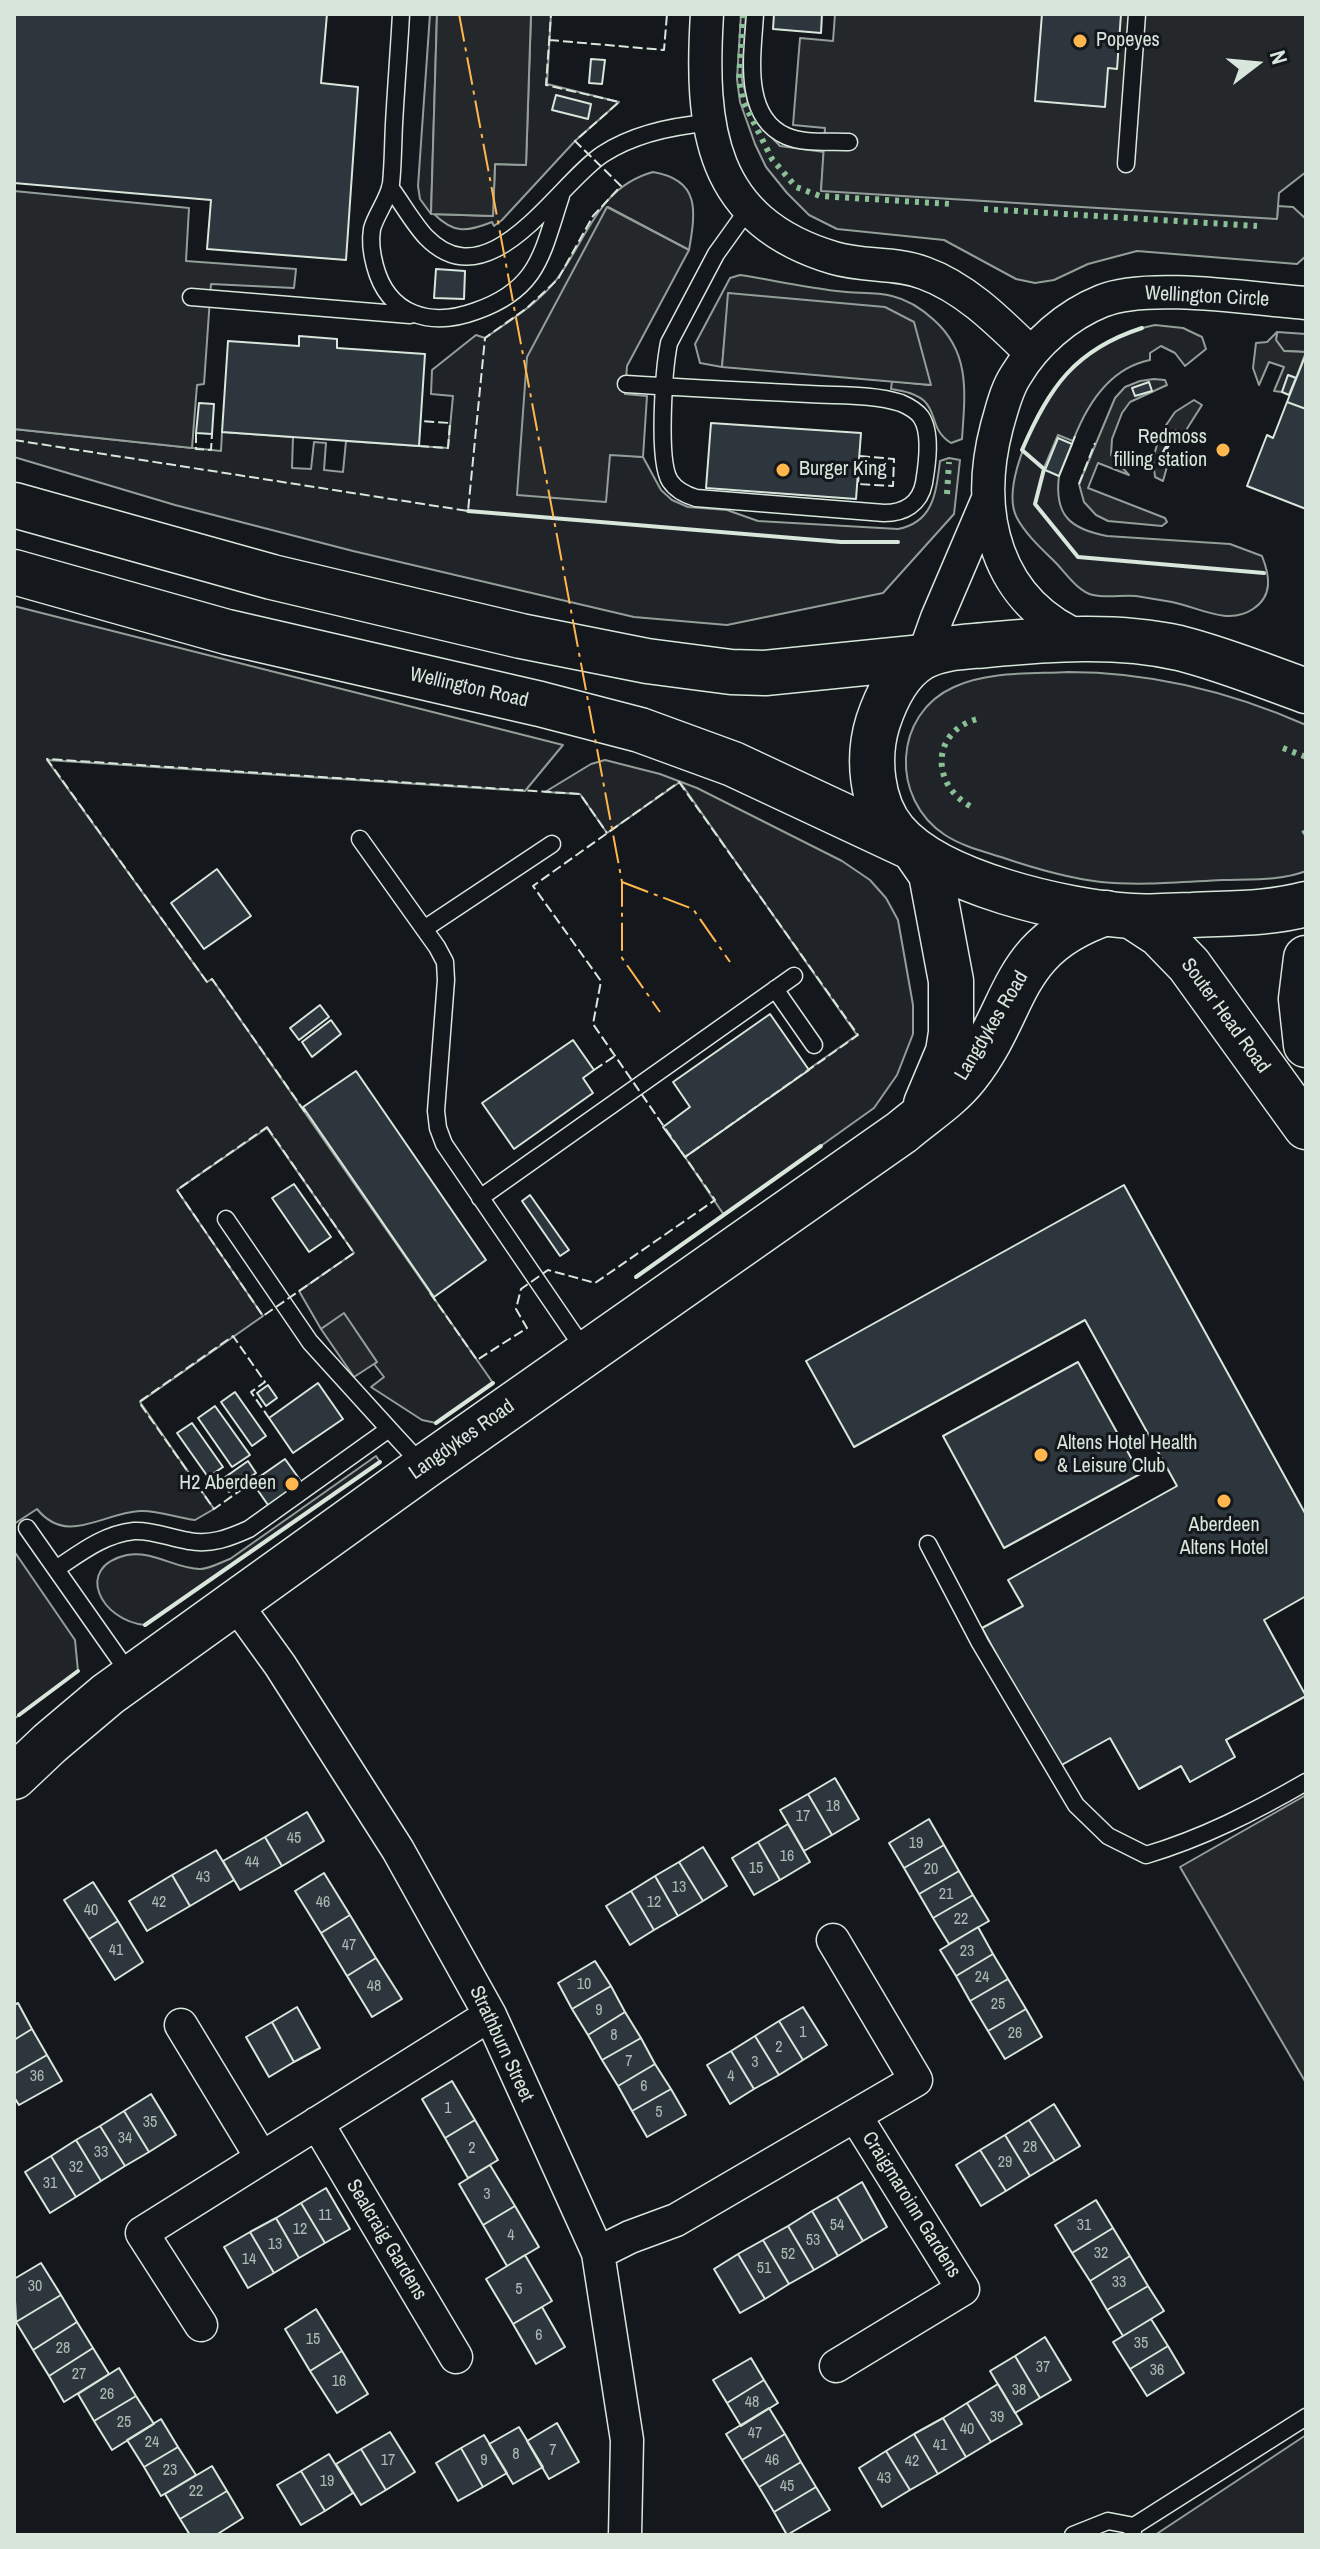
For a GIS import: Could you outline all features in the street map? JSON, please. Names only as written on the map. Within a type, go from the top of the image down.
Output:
[{"type":"main road","points":[[14,505],[272,577],[521,636],[647,661],[756,673],[923,657],[957,648],[1088,640],[1145,642],[1244,667],[1306,691]]},
{"type":"main road","name":"Wellington Road","points":[[14,572],[227,632],[640,730],[733,764],[912,848],[944,868],[994,888],[1059,906],[1120,915]]},
{"type":"main road","name":"Langdykes Road","points":[[920,1117],[936,1086],[948,1052],[952,1016],[949,962],[931,874],[912,848],[895,832],[878,801],[872,765],[876,728],[889,695],[908,669],[923,657]]},
{"type":"main road","points":[[1120,915],[1251,913],[1306,904]]},
{"type":"main road","name":"Langdykes Road","points":[[14,1777],[50,1743],[132,1677],[424,1467],[875,1152],[943,1100],[966,1076],[987,1043],[1018,980],[1040,951],[1070,929],[1120,915]]},
{"type":"main road","name":"Souter Head Road","points":[[1120,915],[1159,934],[1179,952],[1306,1127]]},
{"type":"main road","points":[[1306,958],[1301,999],[1306,1045]]},
{"type":"street","points":[[707,14],[705,86],[708,123],[720,163],[735,192],[749,208],[777,233],[810,251],[851,263],[912,269],[939,279],[993,317],[1031,353]]},
{"type":"street","name":"Wellington Circle","points":[[1088,640],[1050,621],[1022,591],[1001,558],[995,542],[987,501],[989,469],[1002,406],[1014,377],[1031,353],[1063,323],[1086,308],[1128,293],[1156,292],[1306,303]]},
{"type":"street","name":"Wellington Circle","points":[[923,657],[987,501]]},
{"type":"street","name":"Strathburn Street","points":[[236,1604],[280,1665],[398,1850],[490,2015],[598,2253],[627,2440],[625,2535]]},
{"type":"street","name":"Craigmaroinn Gardens","points":[[598,2253],[676,2220],[916,2080],[833,1940]]},
{"type":"street","points":[[201,2325],[142,2233],[490,2015]]},
{"type":"street","points":[[181,2025],[261,2157]]},
{"type":"street","name":"Craigmaroinn Gardens","points":[[836,2366],[963,2289],[856,2117]]},
{"type":"street","name":"Sealcraig Gardens","points":[[317,2123],[456,2357]]},
{"type":"lane","points":[[401,14],[390,187],[372,229],[376,269],[383,289],[394,302],[413,314],[432,317]]},
{"type":"lane","points":[[755,14],[752,84],[762,112],[772,126],[783,135],[799,140],[849,142]]},
{"type":"lane","points":[[1126,164],[1137,14]]},
{"type":"lane","points":[[390,187],[433,243],[450,252],[469,255],[508,243],[561,196],[584,169],[621,144],[677,126],[708,123]]},
{"type":"lane","points":[[191,297],[432,317],[471,313],[492,305],[522,286],[540,258],[561,196]]},
{"type":"lane","points":[[626,384],[665,387],[860,397],[900,403],[921,417],[925,429],[927,441],[922,491],[911,506],[884,513],[687,496],[670,481],[663,453],[665,387],[667,352],[672,333],[716,254],[749,208]]},
{"type":"lane","points":[[360,839],[445,962],[436,1111],[444,1144],[587,1354]]},
{"type":"lane","points":[[424,929],[552,844]]},
{"type":"lane","points":[[480,1198],[794,976]]},
{"type":"lane","points":[[775,989],[814,1045]]},
{"type":"lane","points":[[226,1219],[310,1342],[424,1467]]},
{"type":"lane","points":[[56,1569],[92,1545],[126,1533],[150,1531],[190,1541],[227,1539],[249,1529],[389,1429]]},
{"type":"lane","points":[[27,1528],[132,1677]]},
{"type":"lane","points":[[928,1544],[980,1643],[1076,1805],[1108,1836],[1146,1855],[1243,1818],[1306,1782]]},
{"type":"lane","points":[[1073,2535],[1108,2521],[1133,2531],[1306,2417]]},
{"type":"shaded area","points":[[430,14],[437,14],[431,214],[420,199],[418,186]]},
{"type":"shaded area","points":[[437,14],[531,14],[526,165],[495,164],[493,216],[431,214]]},
{"type":"shaded area","points":[[531,14],[551,14],[547,84],[619,102],[575,141],[502,220],[494,226],[492,222],[475,228],[455,228],[434,214],[493,216],[495,164],[526,165]]},
{"type":"shaded area","points":[[741,14],[746,14],[742,80],[749,106],[758,123],[780,146],[824,152],[821,190],[1277,218],[1278,206],[1293,207],[1306,219],[1306,256],[1297,264],[1137,251],[1088,264],[1054,280],[1035,283],[1016,279],[944,240],[837,229],[809,215],[787,193],[766,167],[755,144],[740,102],[737,79]]},
{"type":"shaded area","points":[[835,14],[1306,14],[1306,172],[1279,193],[1277,219],[821,191],[825,128],[793,125],[800,38],[833,41]]},
{"type":"shaded area","points":[[653,172],[668,176],[687,190],[693,210],[689,250],[608,207],[609,454],[643,457],[661,490],[672,500],[688,507],[727,510],[758,521],[898,529],[919,520],[926,513],[934,494],[940,461],[949,458],[960,460],[954,514],[883,593],[727,625],[634,617],[353,551],[175,505],[14,457],[14,429],[221,451],[222,432],[293,437],[292,468],[311,469],[314,442],[326,443],[324,470],[343,472],[346,441],[448,448],[453,396],[431,394],[432,370],[476,335],[485,338],[542,296],[557,279],[606,202],[634,179]]},
{"type":"shaded area","points":[[14,191],[189,208],[186,261],[296,269],[294,288],[211,284],[204,384],[197,385],[192,448],[14,429]]},
{"type":"shaded area","points":[[607,207],[689,250],[627,366],[625,394],[647,396],[643,457],[610,455],[606,502],[517,495],[527,357]]},
{"type":"shaded area","points":[[740,275],[844,292],[885,294],[904,300],[924,312],[946,333],[960,360],[964,390],[962,439],[951,443],[942,436],[932,412],[921,398],[891,389],[892,381],[930,385],[729,293],[722,367],[700,363],[695,344],[730,278]]},
{"type":"shaded area","points":[[728,293],[885,307],[914,322],[931,385],[722,367]]},
{"type":"shaded area","points":[[1155,325],[1183,328],[1202,337],[1206,349],[1185,366],[1175,353],[1161,346],[1150,353],[1150,360],[1136,364],[1112,379],[1093,401],[1073,441],[1058,435],[1044,468],[1059,476],[1062,510],[1067,518],[1083,529],[1107,536],[1230,544],[1262,556],[1268,578],[1267,592],[1259,604],[1243,614],[1223,616],[1172,602],[1088,593],[1073,582],[1030,536],[1013,507],[1014,482],[1021,454],[1036,419],[1057,385],[1100,347],[1117,337]]},
{"type":"shaded area","points":[[1277,332],[1306,334],[1306,352],[1284,351],[1276,340]]},
{"type":"shaded area","points":[[1277,332],[1276,340],[1284,351],[1306,352],[1296,378],[1288,375],[1282,392],[1274,391],[1284,367],[1269,362],[1259,385],[1253,368],[1256,343],[1267,342]]},
{"type":"shaded area","points":[[1154,379],[1165,380],[1167,385],[1130,402],[1112,439],[1111,455],[1129,475],[1098,463],[1088,488],[1165,518],[1167,522],[1162,526],[1108,521],[1096,515],[1084,502],[1079,484],[1115,398],[1125,387]]},
{"type":"shaded area","points":[[1194,400],[1202,405],[1183,435],[1176,431],[1164,452],[1170,456],[1163,481],[1155,477],[1153,459],[1160,434],[1175,412]]},
{"type":"shaded area","points":[[14,606],[563,745],[525,791],[47,760],[207,982],[212,979],[493,1383],[436,1423],[422,1420],[371,1387],[384,1377],[344,1314],[321,1329],[299,1291],[354,1253],[267,1128],[177,1190],[263,1316],[140,1402],[214,1509],[195,1520],[140,1511],[73,1526],[48,1520],[37,1509],[14,1524]]},
{"type":"shaded area","points":[[1068,672],[1129,676],[1190,686],[1249,703],[1306,725],[1306,871],[1265,879],[1146,884],[1101,882],[1025,865],[972,848],[945,835],[927,819],[915,800],[908,779],[906,758],[910,736],[919,716],[934,700],[967,682],[1010,674]]},
{"type":"shaded area","points":[[605,760],[660,774],[697,788],[842,861],[870,880],[886,898],[898,920],[913,1005],[913,1034],[897,1075],[874,1108],[724,1215],[685,1157],[857,1035],[680,782],[607,833],[580,794],[545,792],[591,764]]},
{"type":"shaded area","points":[[344,1313],[377,1362],[354,1377],[321,1329]]},
{"type":"shaded area","points":[[376,1456],[380,1462],[145,1625],[116,1614],[99,1593],[97,1581],[101,1570],[110,1561],[127,1555],[146,1555],[200,1569],[230,1559]]},
{"type":"shaded area","points":[[14,1551],[75,1640],[78,1671],[14,1719]]},
{"type":"shaded area","points":[[1306,1795],[1306,2083],[1180,1867]]},
{"type":"shaded area","points":[[1306,2435],[1306,2535],[1155,2535]]},
{"type":"building","points":[[14,14],[327,14],[321,83],[358,87],[346,260],[207,249],[211,200],[14,183]]},
{"type":"building","points":[[774,14],[822,14],[821,33],[773,29]]},
{"type":"building","name":"Popeyes","points":[[1042,14],[1121,14],[1117,69],[1108,68],[1105,107],[1035,101]]},
{"type":"building","points":[[591,59],[605,60],[602,84],[589,83]]},
{"type":"building","points":[[556,95],[591,104],[588,119],[552,110]]},
{"type":"building","points":[[436,269],[465,271],[464,299],[434,298]]},
{"type":"building","points":[[299,336],[337,339],[337,348],[425,354],[419,446],[222,432],[228,341],[299,346]]},
{"type":"building","points":[[1306,354],[1306,409],[1287,402]]},
{"type":"building","points":[[1288,375],[1296,378],[1289,395],[1282,392]]},
{"type":"building","points":[[1149,382],[1152,391],[1135,396],[1132,388]]},
{"type":"building","points":[[1287,402],[1306,409],[1306,509],[1247,486],[1267,435],[1273,438]]},
{"type":"building","points":[[199,403],[214,404],[212,434],[196,433]]},
{"type":"building","name":"Burger King","points":[[711,423],[861,433],[856,499],[706,488]]},
{"type":"building","points":[[1058,438],[1072,444],[1059,476],[1045,470]]},
{"type":"building","points":[[217,869],[251,916],[204,949],[171,903]]},
{"type":"building","points":[[320,1005],[329,1017],[299,1040],[290,1028]]},
{"type":"building","points":[[770,1014],[809,1070],[685,1157],[663,1127],[690,1107],[673,1082]]},
{"type":"building","points":[[331,1020],[341,1034],[312,1057],[302,1042]]},
{"type":"building","points":[[573,1040],[594,1070],[583,1078],[593,1093],[514,1149],[482,1103]]},
{"type":"building","points":[[356,1071],[486,1260],[434,1297],[303,1107]]},
{"type":"building","points":[[294,1184],[331,1237],[309,1252],[272,1198]]},
{"type":"building","name":"Aberdeen Altens Hotel","points":[[1124,1185],[1306,1515],[1306,1596],[1264,1620],[1306,1696],[1226,1740],[1235,1757],[1190,1782],[1181,1766],[1139,1789],[1110,1738],[1058,1767],[982,1628],[1023,1606],[1008,1580],[1177,1486],[1085,1320],[854,1447],[806,1361]]},
{"type":"building","points":[[530,1195],[569,1250],[560,1256],[522,1201]]},
{"type":"building","name":"Altens Hotel Health & Leisure Club","points":[[1078,1362],[1140,1474],[1004,1548],[943,1436]]},
{"type":"building","points":[[318,1383],[343,1419],[293,1453],[269,1418]]},
{"type":"building","points":[[268,1385],[277,1398],[266,1406],[257,1393]]},
{"type":"building","points":[[235,1392],[266,1436],[252,1446],[221,1402]]},
{"type":"building","points":[[215,1406],[250,1455],[232,1467],[198,1418]]},
{"type":"building","points":[[192,1423],[223,1467],[208,1477],[177,1433]]},
{"type":"building","points":[[285,1459],[308,1491],[275,1515],[252,1482]]},
{"type":"building","points":[[248,1461],[256,1473],[229,1492],[221,1480]]},
{"type":"building","points":[[835,1778],[859,1819],[832,1835],[808,1794]]},
{"type":"building","points":[[808,1794],[832,1835],[804,1851],[780,1810]]},
{"type":"building","points":[[307,1812],[324,1841],[282,1866],[265,1837]]},
{"type":"building","points":[[929,1819],[944,1845],[904,1868],[889,1843]]},
{"type":"building","points":[[788,1824],[810,1862],[780,1880],[758,1842]]},
{"type":"building","points":[[265,1837],[282,1866],[240,1890],[223,1861]]},
{"type":"building","points":[[758,1842],[780,1880],[754,1895],[732,1858]]},
{"type":"building","points":[[944,1845],[959,1871],[919,1894],[904,1868]]},
{"type":"building","points":[[703,1847],[727,1886],[703,1901],[679,1862]]},
{"type":"building","points":[[216,1850],[234,1880],[190,1906],[172,1875]]},
{"type":"building","points":[[679,1862],[703,1901],[678,1916],[655,1876]]},
{"type":"building","points":[[959,1871],[973,1895],[933,1918],[919,1894]]},
{"type":"building","points":[[324,1873],[350,1915],[321,1933],[295,1891]]},
{"type":"building","points":[[172,1875],[190,1906],[147,1931],[129,1901]]},
{"type":"building","points":[[655,1876],[678,1916],[654,1930],[631,1891]]},
{"type":"building","points":[[93,1882],[118,1921],[89,1939],[64,1900]]},
{"type":"building","points":[[631,1891],[654,1930],[630,1945],[606,1906]]},
{"type":"building","points":[[973,1895],[989,1921],[949,1944],[933,1918]]},
{"type":"building","points":[[350,1915],[376,1958],[347,1976],[321,1933]]},
{"type":"building","points":[[118,1921],[143,1962],[115,1980],[89,1939]]},
{"type":"building","points":[[978,1927],[993,1954],[956,1976],[940,1950]]},
{"type":"building","points":[[993,1954],[1008,1979],[970,2001],[956,1976]]},
{"type":"building","points":[[376,1958],[402,1999],[372,2017],[347,1976]]},
{"type":"building","points":[[595,1961],[611,1986],[572,2009],[558,1983]]},
{"type":"building","points":[[1008,1979],[1026,2009],[988,2031],[970,2001]]},
{"type":"building","points":[[611,1986],[625,2012],[588,2035],[572,2009]]},
{"type":"building","points":[[18,2003],[32,2029],[14,2040],[14,2005]]},
{"type":"building","points":[[297,2007],[320,2048],[294,2062],[272,2022]]},
{"type":"building","points":[[803,2007],[827,2045],[803,2060],[779,2021]]},
{"type":"building","points":[[1026,2009],[1042,2037],[1005,2059],[988,2031]]},
{"type":"building","points":[[625,2012],[641,2038],[602,2060],[588,2035]]},
{"type":"building","points":[[779,2021],[803,2060],[779,2075],[755,2036]]},
{"type":"building","points":[[272,2022],[294,2062],[269,2077],[246,2037]]},
{"type":"building","points":[[32,2029],[47,2055],[14,2074],[14,2040]]},
{"type":"building","points":[[755,2036],[779,2075],[754,2089],[731,2051]]},
{"type":"building","points":[[641,2038],[655,2064],[618,2086],[602,2060]]},
{"type":"building","points":[[731,2051],[754,2089],[730,2104],[707,2065]]},
{"type":"building","points":[[47,2055],[62,2081],[19,2105],[14,2097],[14,2074]]},
{"type":"building","points":[[655,2064],[671,2089],[632,2111],[618,2086]]},
{"type":"building","points":[[452,2081],[475,2120],[445,2138],[422,2099]]},
{"type":"building","points":[[671,2089],[686,2115],[647,2137],[632,2111]]},
{"type":"building","points":[[151,2094],[176,2135],[149,2152],[124,2111]]},
{"type":"building","points":[[1054,2104],[1080,2146],[1055,2161],[1029,2120]]},
{"type":"building","points":[[124,2111],[149,2152],[125,2166],[100,2126]]},
{"type":"building","points":[[475,2120],[498,2160],[468,2178],[445,2138]]},
{"type":"building","points":[[1029,2120],[1055,2161],[1030,2176],[1005,2135]]},
{"type":"building","points":[[100,2126],[125,2166],[101,2181],[76,2140]]},
{"type":"building","points":[[1005,2135],[1030,2176],[1006,2191],[980,2150]]},
{"type":"building","points":[[76,2140],[101,2181],[76,2197],[51,2156]]},
{"type":"building","points":[[980,2150],[1006,2191],[981,2206],[956,2165]]},
{"type":"building","points":[[51,2156],[76,2197],[50,2213],[25,2172]]},
{"type":"building","points":[[490,2165],[515,2206],[483,2225],[459,2184]]},
{"type":"building","points":[[862,2182],[887,2227],[863,2241],[837,2197]]},
{"type":"building","points":[[326,2188],[350,2229],[325,2243],[301,2203]]},
{"type":"building","points":[[837,2197],[863,2241],[838,2256],[812,2211]]},
{"type":"building","points":[[1096,2200],[1113,2228],[1072,2253],[1055,2225]]},
{"type":"building","points":[[301,2203],[325,2243],[299,2258],[276,2218]]},
{"type":"building","points":[[515,2206],[539,2247],[507,2266],[483,2225]]},
{"type":"building","points":[[812,2211],[838,2256],[814,2270],[788,2226]]},
{"type":"building","points":[[276,2218],[299,2258],[274,2273],[250,2232]]},
{"type":"building","points":[[788,2226],[814,2270],[789,2284],[763,2240]]},
{"type":"building","points":[[1113,2228],[1130,2256],[1090,2281],[1072,2253]]},
{"type":"building","points":[[250,2232],[274,2273],[248,2288],[224,2247]]},
{"type":"building","points":[[763,2240],[789,2284],[765,2299],[738,2254]]},
{"type":"building","points":[[738,2254],[765,2299],[740,2313],[714,2269]]},
{"type":"building","points":[[525,2255],[552,2301],[513,2324],[486,2279]]},
{"type":"building","points":[[1130,2256],[1148,2286],[1107,2310],[1090,2281]]},
{"type":"building","points":[[41,2263],[61,2295],[16,2322],[14,2279]]},
{"type":"building","points":[[1148,2286],[1164,2311],[1123,2336],[1107,2310]]},
{"type":"building","points":[[61,2295],[77,2322],[33,2350],[16,2322]]},
{"type":"building","points":[[542,2307],[565,2347],[536,2364],[513,2324]]},
{"type":"building","points":[[316,2309],[342,2351],[310,2371],[285,2329]]},
{"type":"building","points":[[1151,2319],[1168,2346],[1130,2369],[1113,2342]]},
{"type":"building","points":[[77,2322],[93,2348],[49,2376],[33,2350]]},
{"type":"building","points":[[1045,2337],[1071,2380],[1040,2398],[1015,2356]]},
{"type":"building","points":[[1168,2346],[1184,2373],[1147,2396],[1130,2369]]},
{"type":"building","points":[[93,2348],[109,2374],[64,2402],[49,2376]]},
{"type":"building","points":[[342,2351],[368,2394],[337,2413],[310,2371]]},
{"type":"building","points":[[1015,2356],[1040,2398],[1015,2413],[990,2371]]},
{"type":"building","points":[[751,2358],[764,2380],[727,2403],[713,2380]]},
{"type":"building","points":[[119,2368],[136,2396],[94,2421],[78,2394]]},
{"type":"building","points":[[764,2380],[778,2403],[741,2426],[727,2403]]},
{"type":"building","points":[[998,2384],[1022,2424],[991,2442],[967,2403]]},
{"type":"building","points":[[136,2396],[154,2424],[112,2450],[94,2421]]},
{"type":"building","points":[[967,2403],[991,2442],[966,2457],[943,2418]]},
{"type":"building","points":[[769,2408],[785,2434],[742,2460],[726,2434]]},
{"type":"building","points":[[943,2418],[966,2457],[938,2474],[914,2434]]},
{"type":"building","points":[[161,2419],[178,2447],[144,2467],[127,2440]]},
{"type":"building","points":[[557,2423],[579,2462],[549,2479],[527,2441]]},
{"type":"building","points":[[519,2427],[543,2467],[513,2484],[489,2444]]},
{"type":"building","points":[[390,2432],[415,2472],[386,2490],[361,2449]]},
{"type":"building","points":[[785,2434],[801,2462],[759,2487],[742,2460]]},
{"type":"building","points":[[914,2434],[938,2474],[910,2490],[886,2451]]},
{"type":"building","points":[[484,2435],[507,2473],[483,2487],[461,2448]]},
{"type":"building","points":[[178,2447],[196,2475],[161,2496],[144,2467]]},
{"type":"building","points":[[461,2448],[483,2487],[458,2501],[436,2463]]},
{"type":"building","points":[[361,2449],[386,2490],[361,2505],[336,2464]]},
{"type":"building","points":[[886,2451],[910,2490],[882,2507],[859,2468]]},
{"type":"building","points":[[329,2454],[353,2493],[325,2511],[301,2471]]},
{"type":"building","points":[[801,2462],[816,2487],[774,2512],[759,2487]]},
{"type":"building","points":[[212,2466],[227,2491],[180,2519],[165,2494]]},
{"type":"building","points":[[301,2471],[325,2511],[301,2525],[277,2485]]},
{"type":"building","points":[[816,2487],[830,2510],[787,2535],[774,2512]]},
{"type":"building","points":[[227,2491],[243,2518],[216,2535],[190,2535],[180,2519]]},
{"type":"hedge","points":[[743,14],[739,80],[743,101],[772,159],[796,187],[820,196],[951,204]]},
{"type":"hedge","points":[[984,209],[1257,226]]},
{"type":"hedge","points":[[947,494],[949,462]]},
{"type":"hedge","points":[[970,806],[948,785],[942,759],[944,746],[951,735],[977,719]]},
{"type":"hedge","points":[[1283,748],[1306,757]]},
{"type":"fence","points":[[14,440],[468,511],[485,338],[527,308],[558,279],[593,216],[621,186],[575,141],[619,102],[546,85],[551,14]]},
{"type":"fence","points":[[549,40],[664,50],[667,14]]},
{"type":"fence","points":[[419,446],[448,448],[450,423],[420,421]]},
{"type":"fence","points":[[196,433],[196,449],[211,450],[212,434]]},
{"type":"fence","points":[[1072,444],[1075,436]]},
{"type":"fence","points":[[1079,484],[1095,443]]},
{"type":"fence","points":[[860,456],[894,459],[893,486],[858,484],[860,456]]},
{"type":"fence","points":[[305,1112],[212,979],[207,982],[47,759],[580,794],[607,833]]},
{"type":"fence","points":[[679,782],[858,1035],[685,1157],[593,1024],[601,981],[533,886],[679,782]]},
{"type":"fence","points":[[594,1070],[615,1056]]},
{"type":"fence","points":[[267,1127],[354,1253],[263,1316],[177,1190],[267,1127]]},
{"type":"fence","points":[[430,1293],[477,1360],[527,1328],[516,1309],[521,1289],[548,1270],[595,1283],[715,1200],[685,1157]]},
{"type":"fence","points":[[255,1480],[214,1509],[139,1402],[233,1336],[265,1382],[251,1392],[269,1418]]},
{"type":"wall","points":[[1142,328],[1118,337],[1081,360],[1054,390],[1043,408],[1022,450],[1044,469],[1035,504],[1078,557],[1264,573]]},
{"type":"wall","points":[[1170,456],[1164,452],[1176,431],[1183,435]]},
{"type":"wall","points":[[468,511],[841,542],[898,542]]},
{"type":"wall","points":[[636,1277],[821,1146]]},
{"type":"wall","points":[[436,1423],[493,1383]]},
{"type":"wall","points":[[145,1625],[380,1462]]},
{"type":"wall","points":[[19,1715],[78,1671]]},
{"type":"power","points":[[459,14],[622,882],[622,958],[660,1012]]},
{"type":"power","points":[[622,882],[693,909],[730,962]]},
{"type":"place","name":"Popeyes","points":[[1080,41]]},
{"type":"place","name":"Redmoss filling station","points":[[1223,450]]},
{"type":"place","name":"Burger King","points":[[783,470]]},
{"type":"place","name":"Altens Hotel Health & Leisure Club","points":[[1041,1455]]},
{"type":"place","name":"H2 Aberdeen","points":[[292,1484]]},
{"type":"place","name":"Aberdeen Altens Hotel","points":[[1224,1501]]}]
